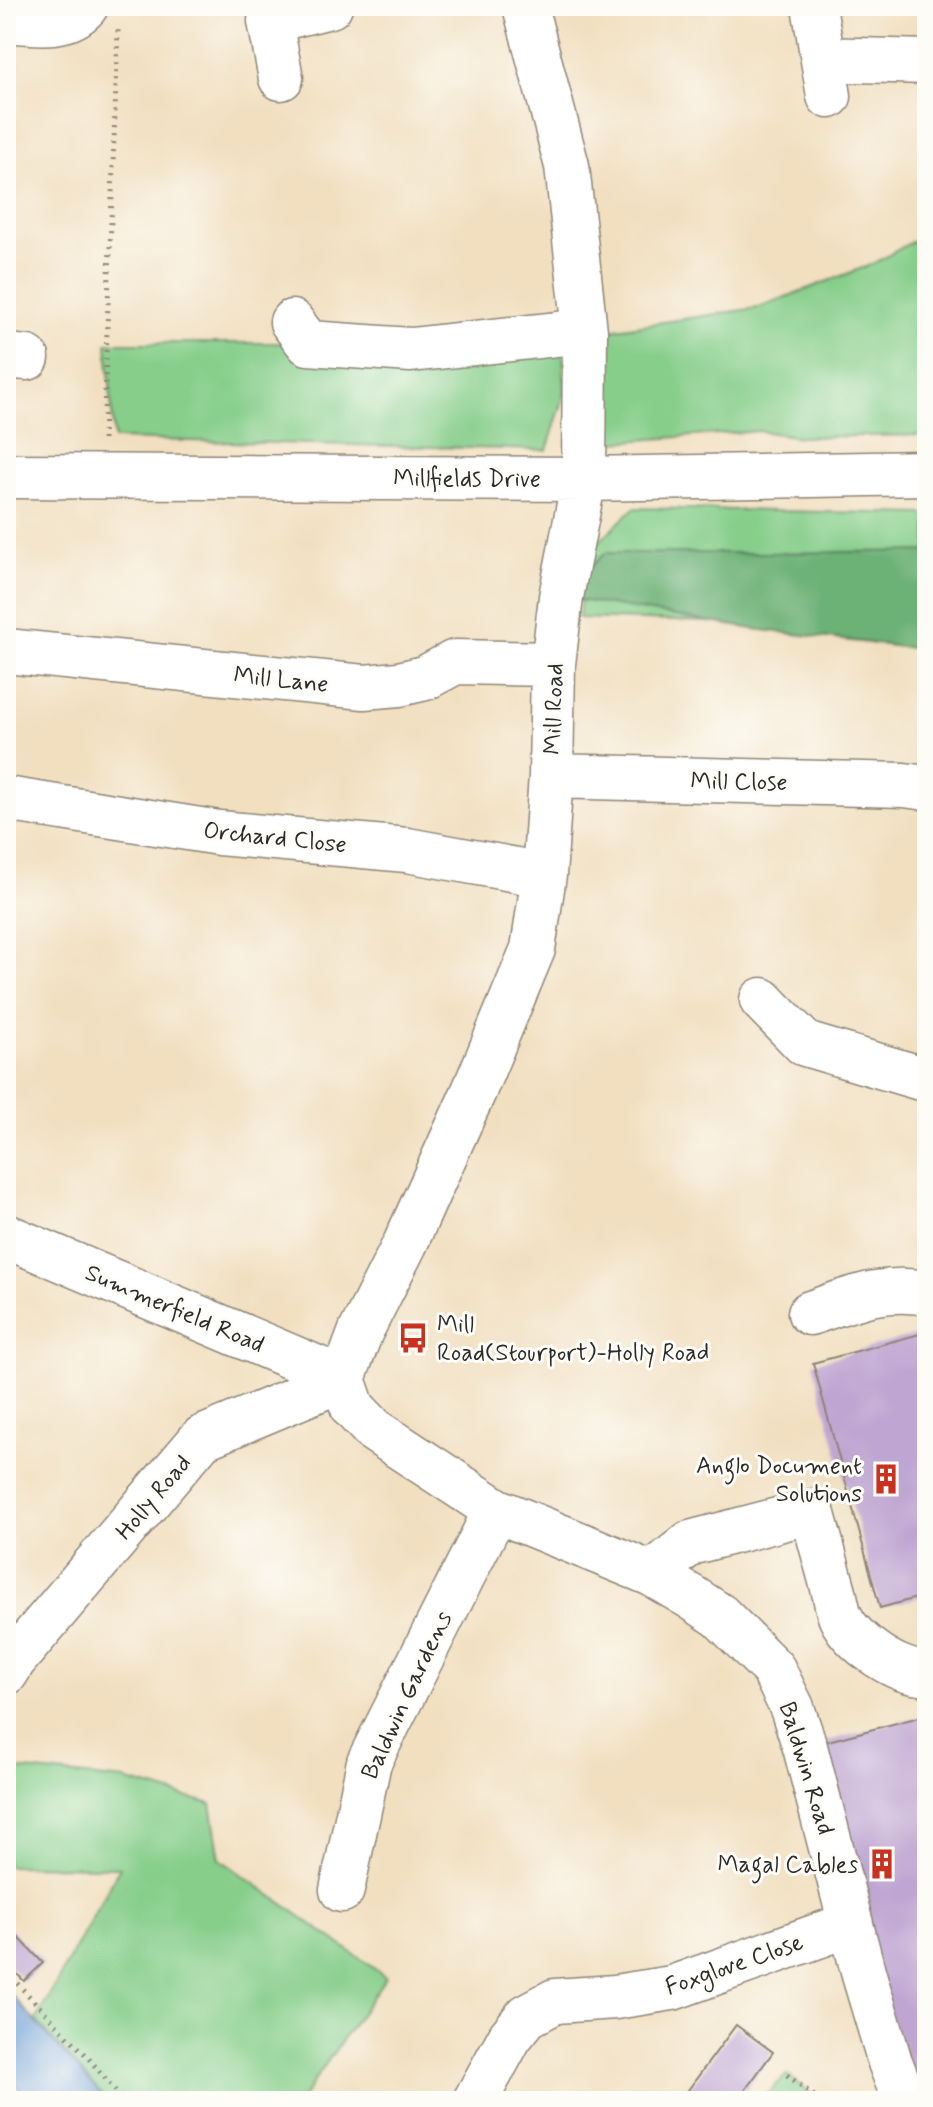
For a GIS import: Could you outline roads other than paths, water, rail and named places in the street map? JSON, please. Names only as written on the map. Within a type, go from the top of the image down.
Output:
[{"type":"street","points":[[281,78],[270,21],[330,6]]},
{"type":"street","name":"Mill Road","points":[[343,1379],[361,1331],[405,1244],[474,1091],[533,949],[544,875],[551,776],[553,664],[561,597],[584,479],[585,331],[567,166],[525,6]]},
{"type":"street","points":[[814,6],[826,77],[927,62]]},
{"type":"street","points":[[6,20],[55,23],[82,11],[102,14]]},
{"type":"street","points":[[292,322],[308,343],[411,350],[585,331]]},
{"type":"street","name":"Millfields Drive","points":[[6,476],[584,479],[927,473]]},
{"type":"street","name":"Mill Lane","points":[[6,651],[364,687],[425,678],[455,662],[553,664]]},
{"type":"street","name":"Mill Close","points":[[551,776],[927,788]]},
{"type":"street","name":"Orchard Close","points":[[6,799],[219,833],[407,850],[544,875]]},
{"type":"street","points":[[762,1000],[805,1044],[927,1080]]},
{"type":"street","name":"Summerfield Road","points":[[6,1236],[343,1379]]},
{"type":"street","points":[[810,1313],[872,1292],[893,1289],[927,1293]]},
{"type":"street","name":"Baldwin Road","points":[[343,1379],[353,1408],[374,1430],[496,1510],[652,1574],[720,1616],[773,1669],[792,1708],[805,1747],[885,2047],[905,2101]]},
{"type":"street","name":"Holly Road","points":[[6,1673],[202,1438],[343,1379]]},
{"type":"street","name":"Baldwin Gardens","points":[[342,1890],[369,1762],[496,1510]]},
{"type":"street","points":[[652,1574],[690,1543],[812,1511],[841,1619],[856,1637],[884,1659],[896,1666],[927,1673]]},
{"type":"street","name":"Foxglove Close","points":[[475,2101],[510,2037],[527,2016],[555,2001],[615,1997],[672,1988],[851,1924]]},
{"type":"water","points":[[6,1989],[107,2101],[31,2101],[6,2075]]},
{"type":"place","name":"Mill Road(Stourport)-Holly Road","points":[[413,1338]]},
{"type":"place","name":"Anglo Document Solutions","points":[[886,1479]]},
{"type":"place","name":"Magal Cables","points":[[882,1864]]}]
